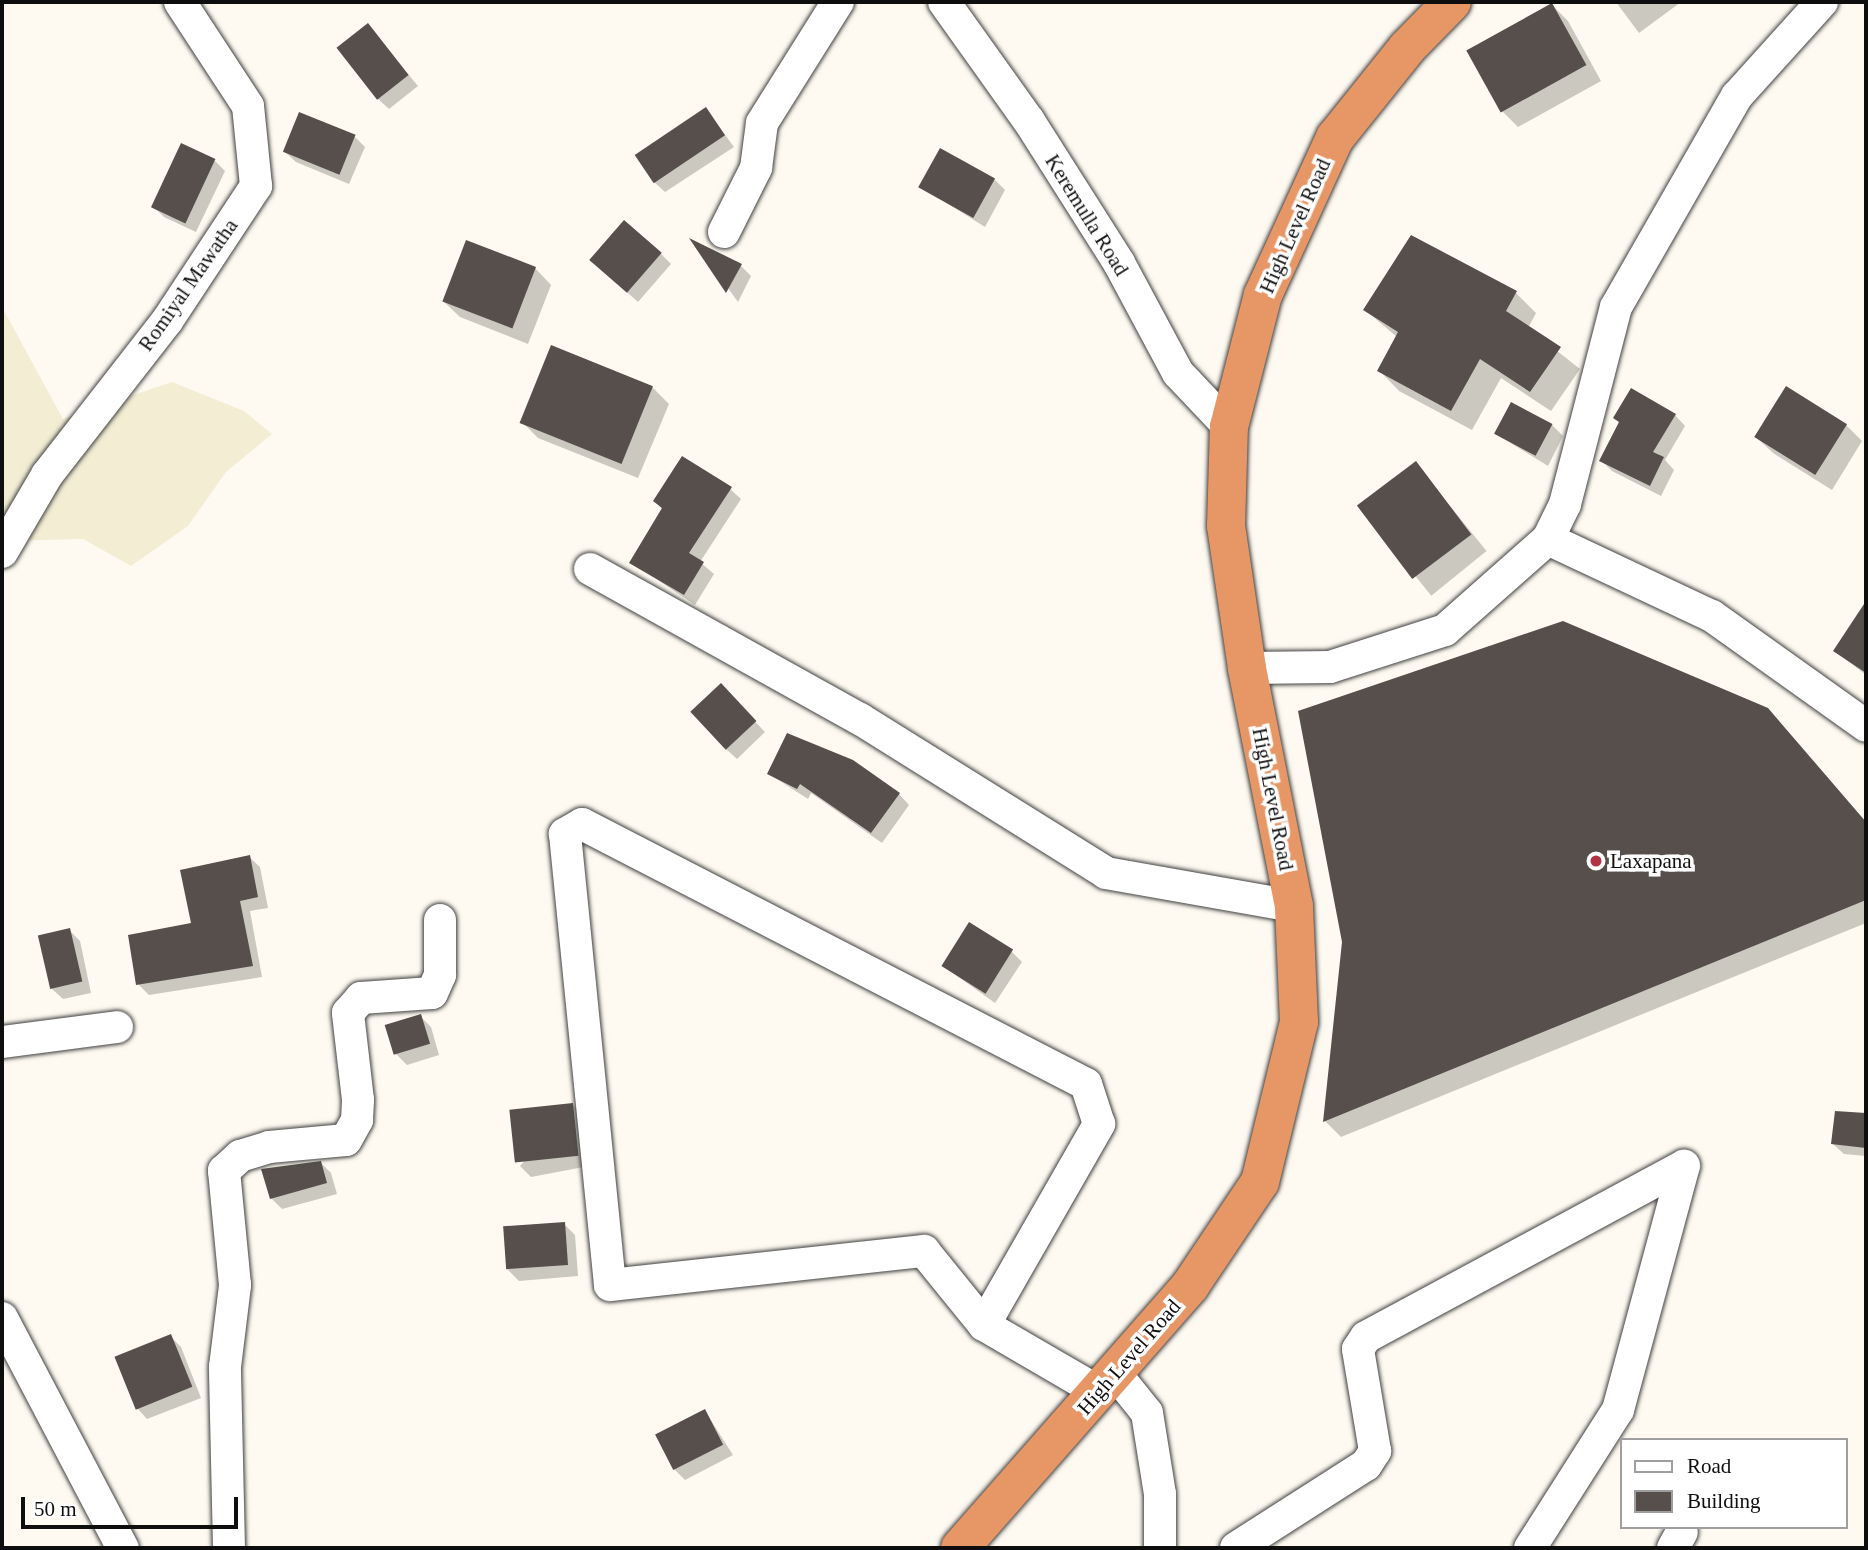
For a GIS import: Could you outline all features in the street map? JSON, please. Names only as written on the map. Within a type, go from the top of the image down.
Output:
[{"type":"highway","name":"High Level Road","points":[[960,1548],[1191,1286],[1260,1182],[1299,1022],[1294,906],[1247,668],[1226,526],[1229,427],[1263,295],[1335,138],[1407,48],[1452,2]]},
{"type":"street","name":"Romiyal Mawatha","points":[[2,552],[47,475],[167,321],[256,186],[248,106],[180,2]]},
{"type":"street","points":[[724,232],[756,168],[762,123],[838,2]]},
{"type":"street","name":"Keremulla Road","points":[[944,2],[1028,121],[1119,263],[1178,373],[1229,427]]},
{"type":"street","points":[[1247,668],[1330,667],[1445,630],[1548,539],[1565,504],[1616,307],[1737,96],[1822,2]]},
{"type":"street","points":[[1548,539],[1712,616],[1866,726]]},
{"type":"street","points":[[590,569],[860,719],[1106,873],[1294,906]]},
{"type":"street","points":[[984,1325],[1099,1124],[1086,1084],[582,824],[565,834],[610,1285],[924,1251],[984,1325],[1107,1382],[1147,1413],[1160,1493],[1160,1548]]},
{"type":"street","points":[[229,1548],[225,1367],[235,1285],[224,1171],[240,1156],[269,1147],[346,1140],[357,1120],[358,1100],[348,1013],[361,998],[432,993],[440,975],[440,920]]},
{"type":"street","points":[[2,1042],[117,1027]]},
{"type":"street","points":[[1236,1548],[1366,1465],[1375,1451],[1358,1349],[1366,1337],[1684,1166],[1618,1410],[1530,1548]]},
{"type":"street","points":[[2,1318],[124,1548]]},
{"type":"shaded area","points":[[2,307],[63,419],[172,382],[244,411],[272,434],[226,472],[188,526],[131,566],[83,539],[2,541]]},
{"type":"building","points":[[1552,3],[1586,65],[1501,113],[1466,51]]},
{"type":"building","points":[[368,23],[409,75],[377,100],[336,48]]},
{"type":"building","points":[[706,107],[725,135],[654,183],[635,155]]},
{"type":"building","points":[[299,112],[356,135],[339,175],[283,152]]},
{"type":"building","points":[[181,143],[215,159],[185,223],[151,207]]},
{"type":"building","points":[[940,148],[995,179],[973,218],[918,187]]},
{"type":"building","points":[[624,220],[662,253],[627,293],[589,260]]},
{"type":"building","points":[[1411,235],[1517,291],[1506,311],[1561,347],[1530,392],[1480,359],[1451,411],[1377,371],[1398,332],[1363,310]]},
{"type":"building","points":[[689,238],[742,264],[726,293]]},
{"type":"building","points":[[466,240],[536,267],[512,328],[442,302]]},
{"type":"building","points":[[551,345],[653,386],[622,464],[520,423]]},
{"type":"building","points":[[1786,386],[1847,424],[1815,475],[1754,437]]},
{"type":"building","points":[[1631,388],[1676,414],[1653,452],[1664,457],[1650,486],[1599,461],[1619,422],[1613,418]]},
{"type":"building","points":[[1511,402],[1552,424],[1536,456],[1494,434]]},
{"type":"building","points":[[682,456],[732,487],[689,553],[704,562],[684,595],[629,563],[662,508],[653,501]]},
{"type":"building","points":[[1416,461],[1471,534],[1412,579],[1357,506]]},
{"type":"building","points":[[1866,601],[1866,673],[1833,651]]},
{"type":"building","name":"Laxapana","points":[[1563,621],[1768,708],[1866,822],[1866,900],[1323,1122],[1342,942],[1298,711]]},
{"type":"building","points":[[721,683],[756,721],[726,750],[690,712]]},
{"type":"building","points":[[787,733],[853,760],[900,793],[871,833],[800,784],[797,789],[767,774]]},
{"type":"building","points":[[250,855],[258,897],[240,901],[253,966],[136,985],[128,935],[191,923],[180,870]]},
{"type":"building","points":[[969,922],[1013,950],[986,994],[941,966]]},
{"type":"building","points":[[70,928],[82,982],[50,989],[38,935]]},
{"type":"building","points":[[421,1014],[430,1044],[394,1055],[385,1025]]},
{"type":"building","points":[[573,1103],[579,1156],[515,1162],[509,1110]]},
{"type":"building","points":[[1835,1111],[1866,1113],[1866,1148],[1831,1144]]},
{"type":"building","points":[[321,1161],[327,1183],[270,1199],[261,1169]]},
{"type":"building","points":[[565,1222],[568,1265],[506,1269],[503,1226]]},
{"type":"building","points":[[171,1334],[192,1387],[136,1410],[114,1357]]},
{"type":"building","points":[[705,1409],[723,1445],[673,1470],[655,1434]]},
{"type":"place","name":"Laxapana","points":[[1596,861]]}]
